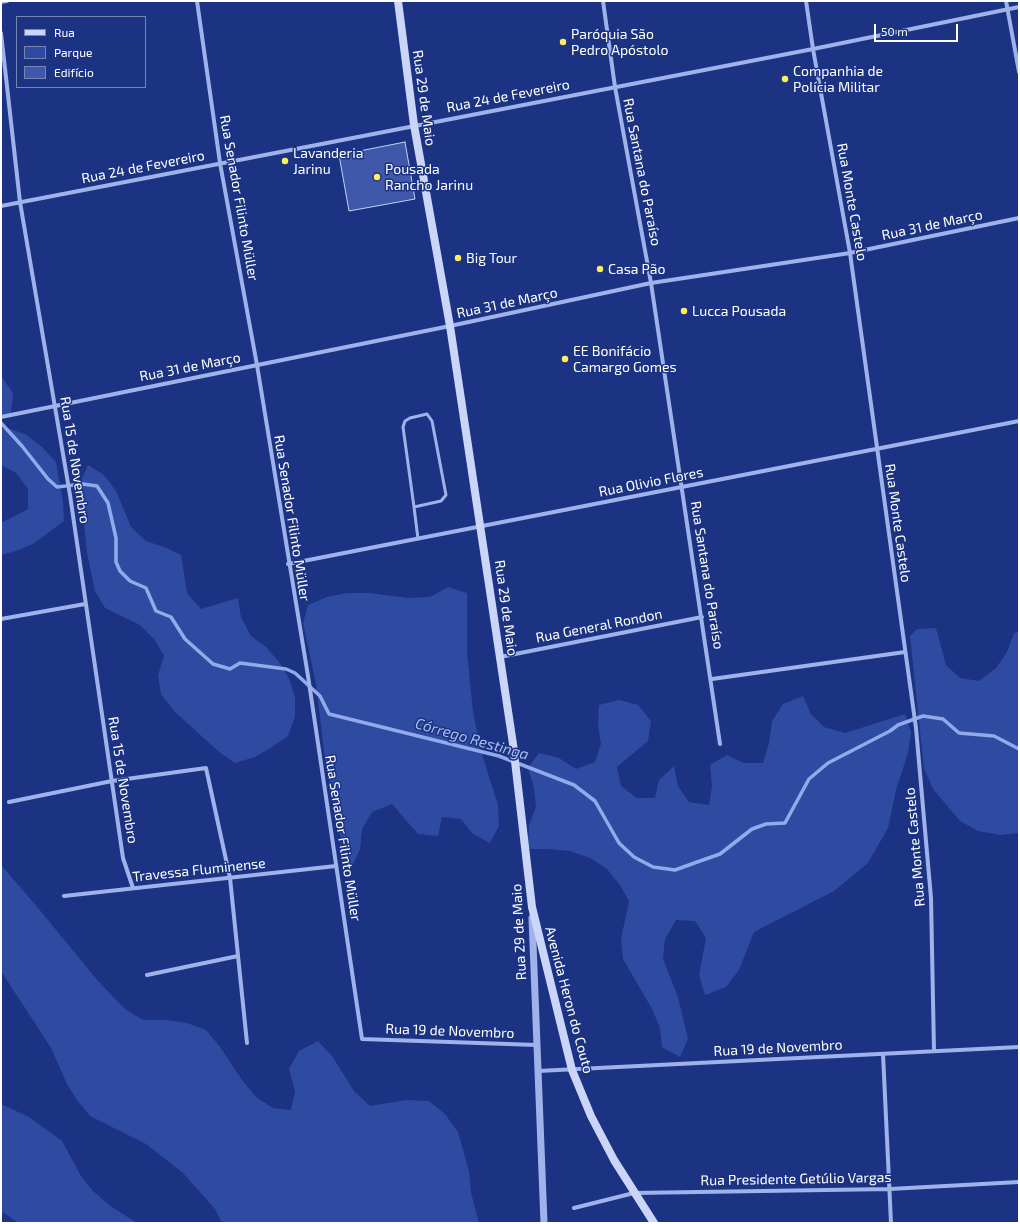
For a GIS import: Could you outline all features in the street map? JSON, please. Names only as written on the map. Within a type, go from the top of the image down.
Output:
[{"type":"main road","name":"Rua 29 de Maio","points":[[398,1],[414,125],[450,326],[481,526],[513,744],[532,907]]},
{"type":"main road","name":"Avenida Heron do Couto","points":[[532,907],[572,1070],[591,1116],[614,1160],[654,1223]]},
{"type":"street","points":[[1,2],[7,1]]},
{"type":"street","name":"Rua Senador Filinto Müller","points":[[197,1],[220,163],[257,365],[288,564],[308,676],[310,699],[362,1039]]},
{"type":"street","name":"Rua Santana do Paraíso","points":[[603,1],[615,87],[652,283],[712,679],[720,744]]},
{"type":"street","name":"Rua Monte Castelo","points":[[806,1],[813,49],[850,253],[876,449],[916,728],[931,898],[934,1051]]},
{"type":"street","points":[[1006,1],[1006,10],[1019,72]]},
{"type":"street","name":"Rua 24 de Fevereiro","points":[[1,206],[813,49],[1019,7]]},
{"type":"street","name":"Rua 15 de Novembro","points":[[1,33],[20,202],[56,405],[123,858],[133,888]]},
{"type":"street","name":"Rua 31 de Março","points":[[2,417],[450,326],[652,283],[850,253],[1019,218]]},
{"type":"street","name":"Rua Olivio Flores","points":[[288,564],[1019,421]]},
{"type":"street","points":[[1,620],[85,604]]},
{"type":"street","name":"Rua General Rondon","points":[[500,657],[702,617]]},
{"type":"street","points":[[712,679],[905,652]]},
{"type":"street","points":[[9,802],[112,781],[206,768],[230,878],[247,1043]]},
{"type":"street","name":"Travessa Fluminense","points":[[64,896],[336,866]]},
{"type":"street","name":"Rua 29 de Maio","points":[[532,907],[544,1223]]},
{"type":"street","points":[[147,975],[238,956]]},
{"type":"street","name":"Rua 19 de Novembro","points":[[362,1039],[537,1045]]},
{"type":"street","name":"Rua 19 de Novembro","points":[[538,1071],[1019,1047]]},
{"type":"street","points":[[883,1054],[891,1223]]},
{"type":"street","name":"Rua Presidente Getúlio Vargas","points":[[574,1208],[634,1193],[890,1189],[1019,1182]]},
{"type":"lane","points":[[414,507],[441,501],[446,495],[432,421],[427,414],[415,416],[404,421],[403,427],[418,539]]},
{"type":"green space","points":[[1,376],[13,393],[11,413],[1,417]]},
{"type":"green space","points":[[7,428],[25,434],[42,447],[56,462],[63,502],[64,521],[33,544],[1,555],[1,523],[28,509],[28,489],[16,473],[1,465],[1,429]]},
{"type":"green space","points":[[88,465],[104,475],[116,491],[131,527],[146,541],[181,555],[187,593],[201,609],[238,598],[241,617],[251,636],[266,647],[279,662],[289,678],[295,697],[295,717],[288,736],[255,757],[235,763],[219,752],[175,712],[161,694],[158,675],[164,656],[154,639],[140,625],[105,608],[95,591],[87,553],[80,483]]},
{"type":"green space","points":[[448,587],[467,593],[467,653],[473,711],[480,748],[498,805],[499,826],[490,843],[473,834],[461,819],[442,817],[438,836],[418,834],[392,804],[372,812],[362,829],[360,849],[352,867],[342,848],[336,807],[326,768],[316,684],[303,623],[308,605],[327,597],[347,593],[369,593],[409,598],[430,597]]},
{"type":"green space","points":[[936,628],[946,665],[960,678],[979,681],[996,668],[1007,652],[1014,633],[1019,632],[1019,833],[1000,835],[978,831],[960,821],[933,789],[924,769],[910,636],[917,629]]},
{"type":"green space","points":[[803,696],[811,714],[824,727],[845,733],[905,714],[911,732],[908,753],[896,790],[888,828],[868,863],[834,891],[754,932],[739,970],[726,987],[705,995],[699,975],[706,938],[695,921],[676,920],[665,939],[663,959],[678,997],[688,1039],[680,1057],[662,1047],[660,1028],[652,1009],[623,959],[621,939],[629,901],[620,885],[606,868],[590,858],[570,851],[528,849],[529,825],[536,807],[534,788],[528,768],[539,753],[559,758],[576,769],[595,762],[601,744],[598,725],[599,705],[619,700],[638,705],[651,721],[648,741],[617,767],[621,786],[637,798],[655,798],[659,780],[674,766],[678,786],[689,802],[709,805],[712,786],[710,765],[727,755],[744,763],[763,763],[769,743],[772,721],[783,704]]},
{"type":"green space","points":[[1,865],[98,981],[125,1009],[143,1020],[167,1020],[187,1023],[206,1030],[256,1097],[273,1108],[291,1110],[295,1091],[289,1069],[299,1051],[318,1041],[332,1056],[354,1091],[370,1106],[407,1100],[429,1101],[445,1114],[458,1132],[469,1171],[471,1192],[479,1223],[222,1223],[215,1209],[183,1173],[146,1144],[90,1116],[77,1100],[67,1084],[51,1048],[1,971]]},
{"type":"green space","points":[[1,1104],[29,1117],[62,1141],[81,1176],[93,1191],[109,1205],[137,1223],[19,1223],[1,1211]]},
{"type":"building","name":"Pousada Rancho Jarinu","points":[[405,142],[415,199],[349,211],[339,155]]},
{"type":"waterway","name":"Córrego Restinga","points":[[1,423],[22,446],[48,479],[57,487],[83,484],[97,486],[108,503],[116,538],[116,562],[120,571],[130,581],[146,588],[156,611],[171,617],[185,639],[213,664],[230,669],[240,663],[286,669],[295,673],[320,696],[329,714],[499,756],[574,785],[595,801],[619,843],[634,857],[653,867],[675,870],[720,854],[752,829],[766,824],[785,823],[809,779],[828,763],[890,731],[898,725],[923,716],[943,719],[959,733],[994,736],[1019,749]]},
{"type":"place","name":"Paróquia São Pedro Apóstolo","points":[[563,42]]},
{"type":"place","name":"Companhia de Polícia Militar","points":[[785,79]]},
{"type":"place","name":"Lavanderia Jarinu","points":[[285,161]]},
{"type":"place","name":"Pousada Rancho Jarinu","points":[[377,177]]},
{"type":"place","name":"Big Tour","points":[[458,258]]},
{"type":"place","name":"Casa Pão","points":[[600,269]]},
{"type":"place","name":"Lucca Pousada","points":[[684,311]]},
{"type":"place","name":"EE Bonifácio Camargo Gomes","points":[[565,359]]}]
